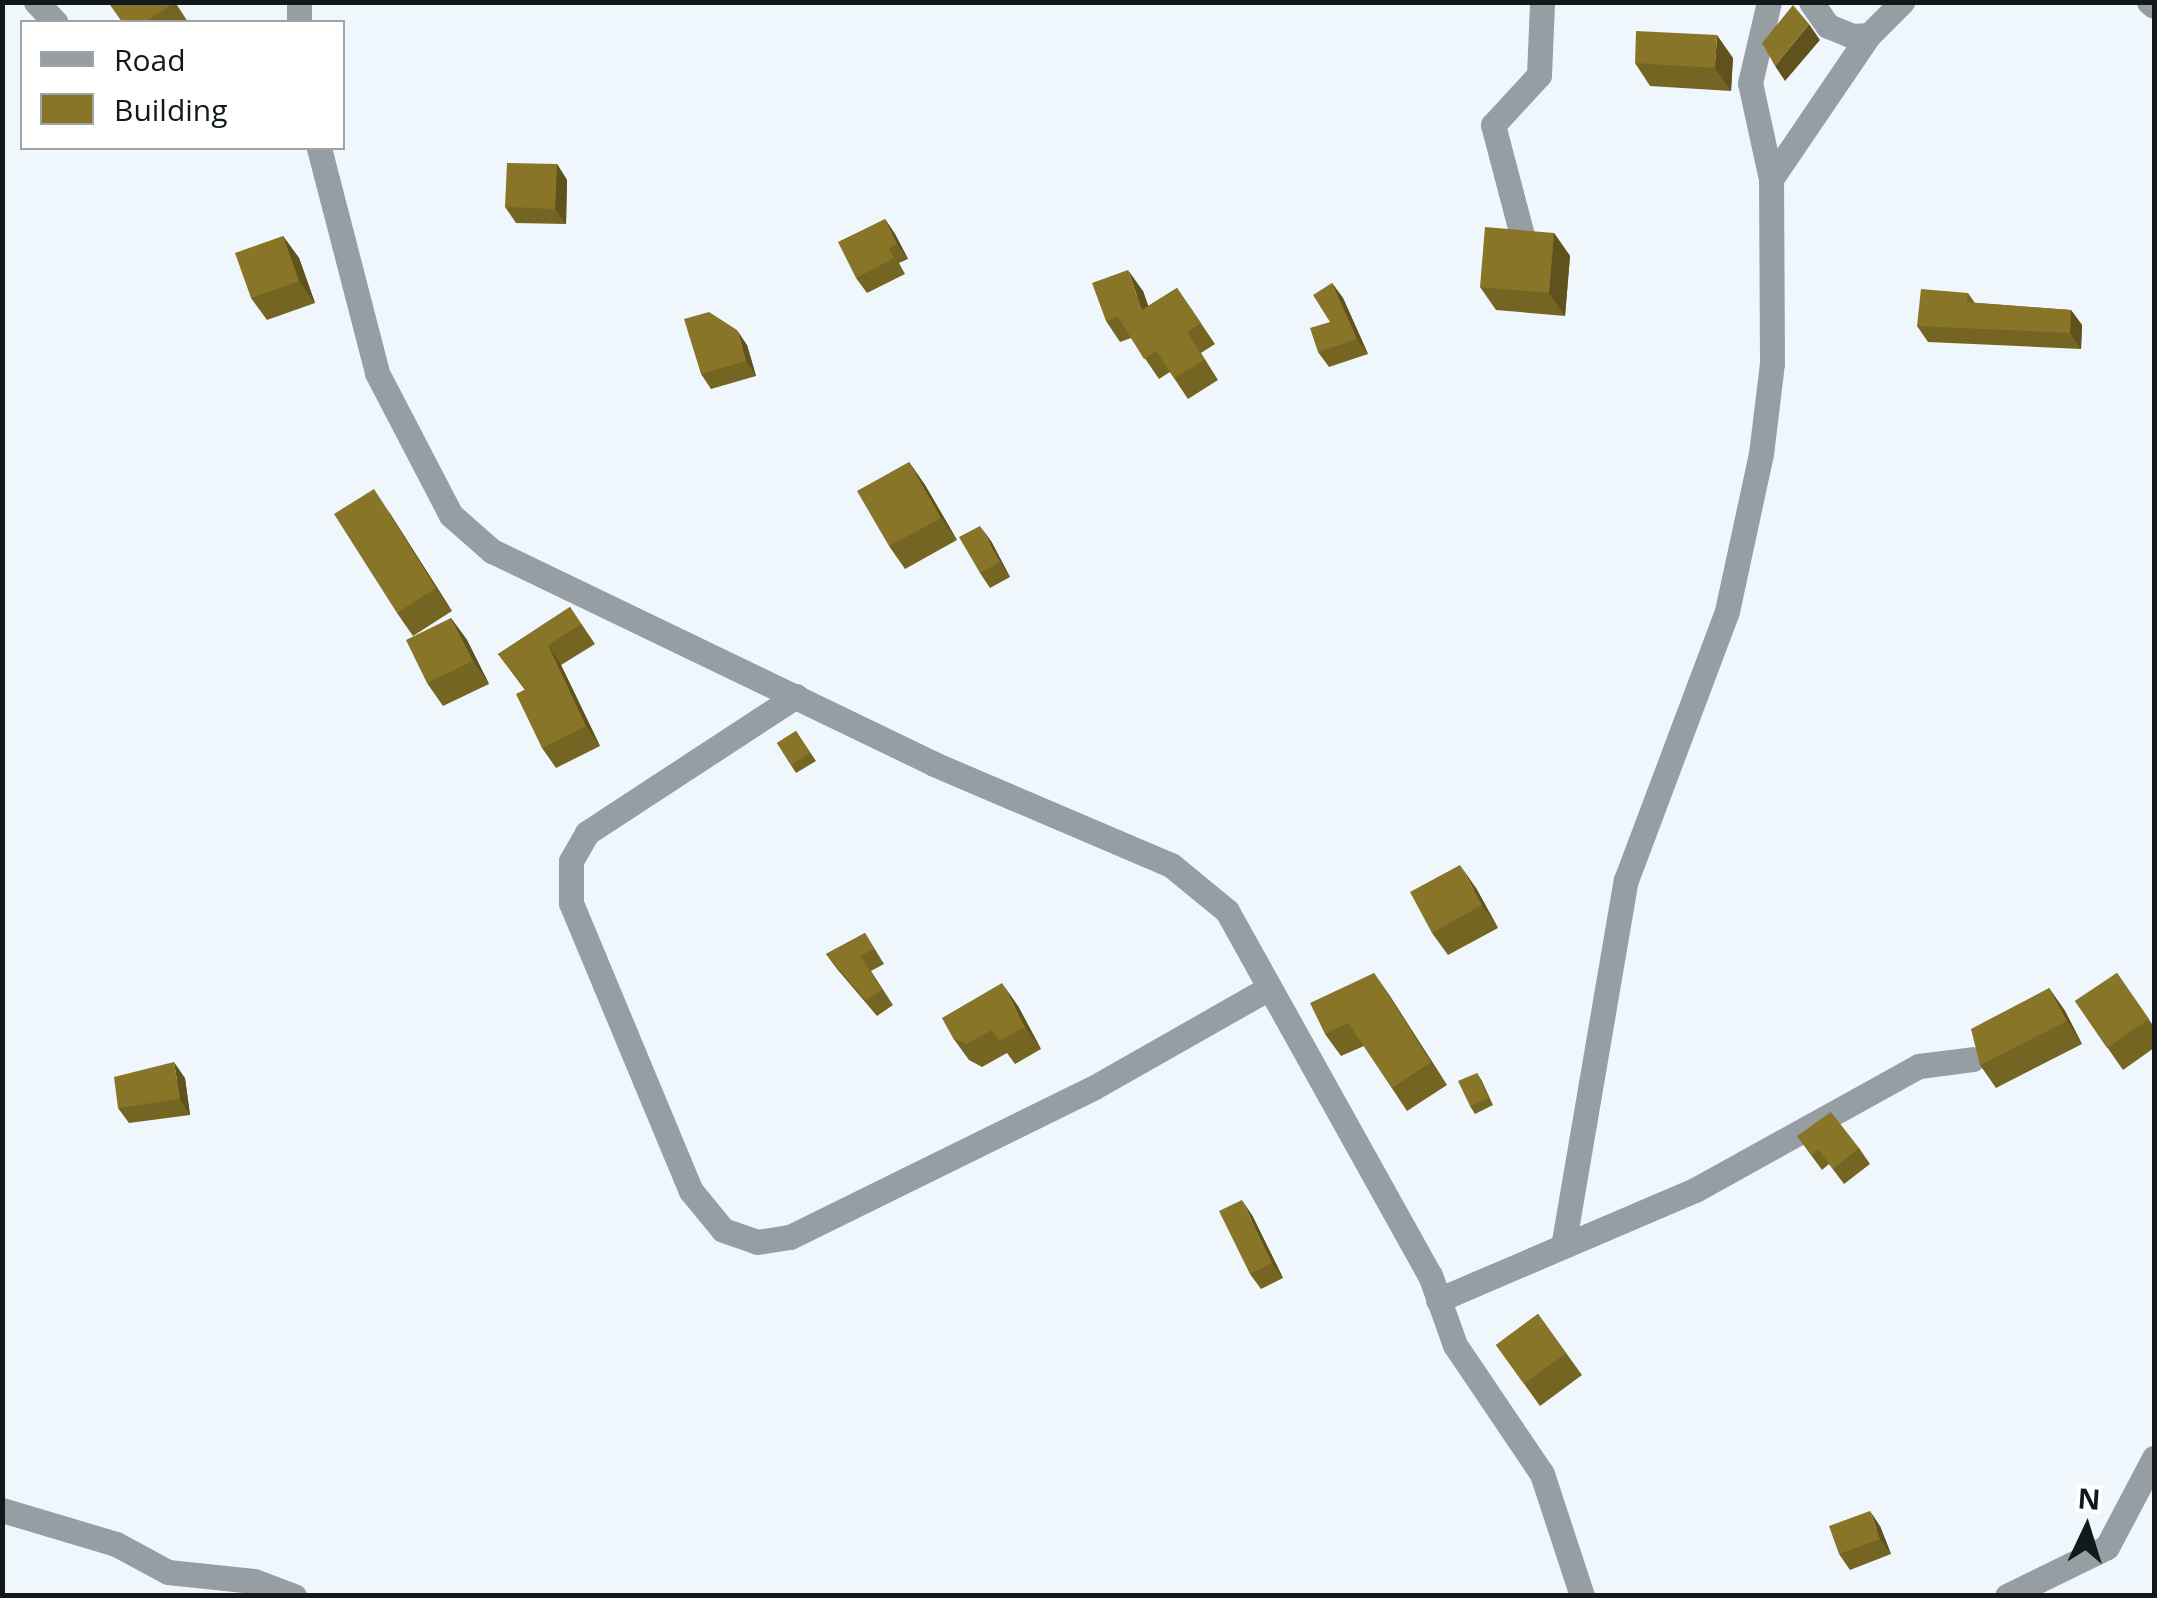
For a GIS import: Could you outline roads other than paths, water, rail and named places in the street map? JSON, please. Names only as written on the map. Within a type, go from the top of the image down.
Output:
[{"type":"street","points":[[1523,239],[1493,125],[1539,75],[1542,2]]},
{"type":"street","points":[[1564,1241],[1587,1144],[1626,880],[1747,536],[1772,363],[1771,179],[1750,83],[1769,2]]},
{"type":"street","points":[[1811,2],[1838,34],[1869,35]]},
{"type":"street","points":[[1771,179],[1869,35],[1902,2]]},
{"type":"street","points":[[321,150],[377,374],[451,515],[492,552],[796,696],[1171,865],[1227,912],[1438,1300],[1454,1346],[1542,1474],[1582,1596]]},
{"type":"street","points":[[796,696],[587,834],[571,860],[571,903],[690,1191],[722,1230],[756,1242],[790,1237],[1093,1088],[1270,988]]},
{"type":"street","points":[[1438,1300],[1564,1241],[1695,1190],[1920,1066],[1974,1058]]},
{"type":"street","points":[[2007,1596],[2107,1547],[2154,1458]]},
{"type":"street","points":[[2,1510],[116,1544],[168,1572],[254,1581],[294,1596]]}]
